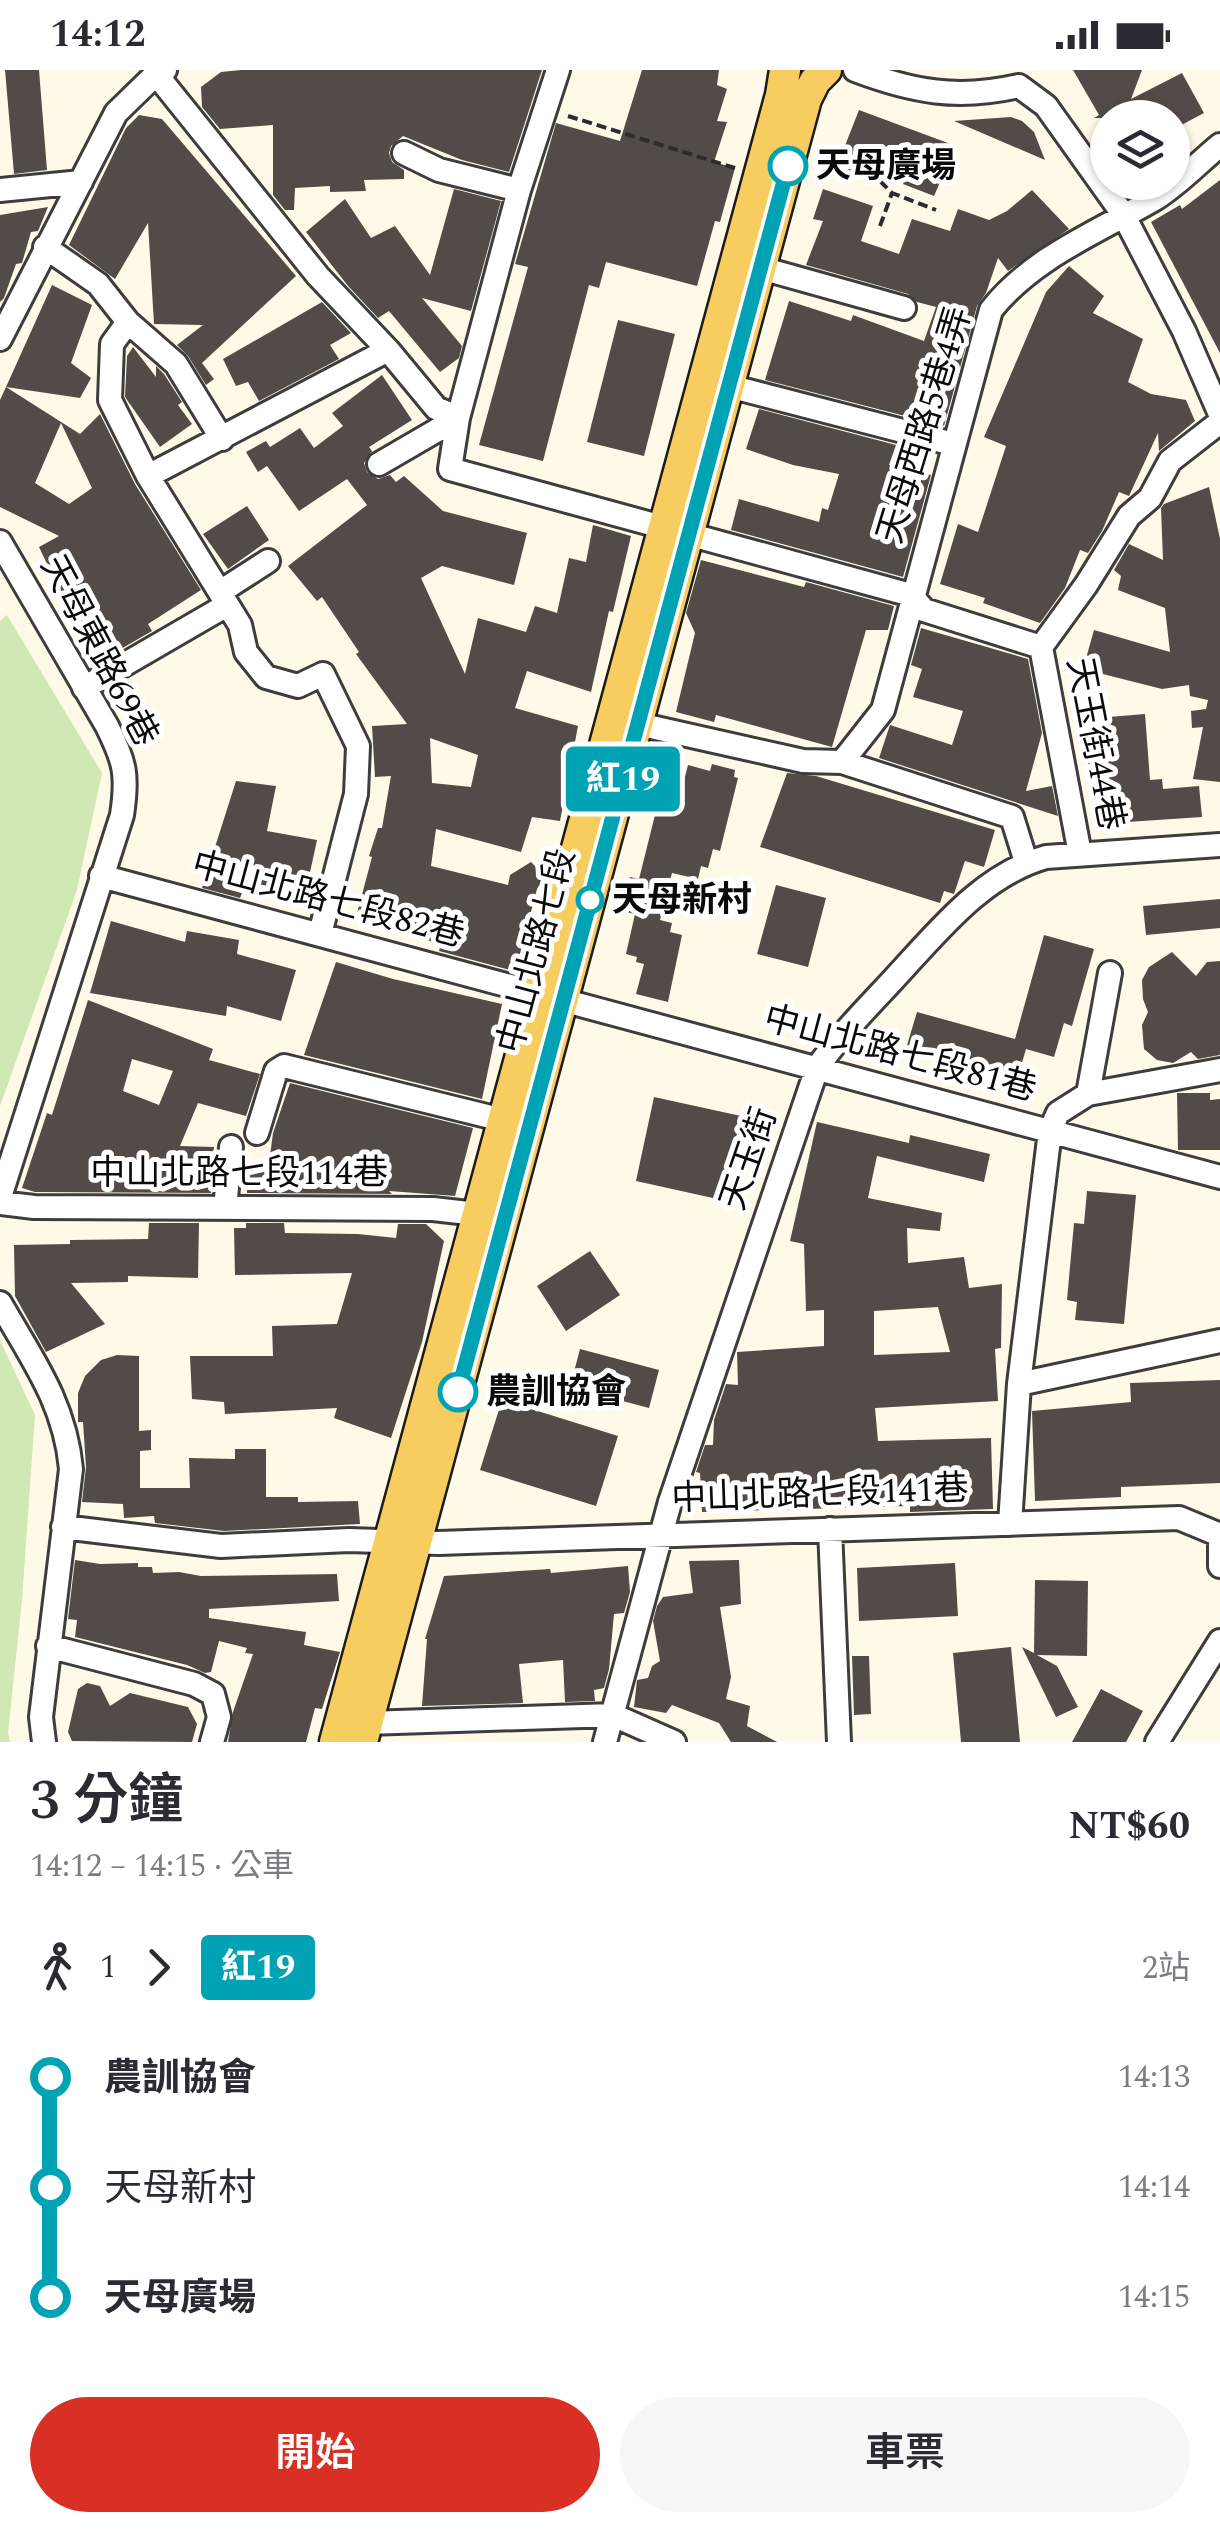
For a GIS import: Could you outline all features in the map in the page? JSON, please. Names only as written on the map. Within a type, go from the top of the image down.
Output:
[{"type":"main road","name":"中山北路七段","points":[[335,1742],[404,1543],[676,533],[786,70]]},
{"type":"main road","name":"中山北路七段","points":[[365,1733],[477,1214],[503,1120],[550,995],[638,724],[676,533],[730,386],[806,98],[826,70]]},
{"type":"street","points":[[558,70],[519,190],[458,418],[450,468],[912,595],[924,610],[1042,647],[1129,516],[1150,498],[1170,461],[1220,422]]},
{"type":"street","points":[[855,70],[932,93],[984,94],[1022,78],[1122,214],[1184,331],[1220,414]]},
{"type":"street","points":[[0,339],[116,113],[160,72],[318,276],[436,408],[458,418]]},
{"type":"street","name":"天母西路5巷4弄","points":[[842,762],[883,710],[991,310],[1008,288],[1122,214],[1155,198],[1220,145]]},
{"type":"street","points":[[404,153],[439,170],[519,190]]},
{"type":"street","points":[[0,190],[80,182]]},
{"type":"street","points":[[45,247],[98,284],[128,322],[176,364],[222,438]]},
{"type":"street","points":[[761,268],[904,308]]},
{"type":"street","points":[[128,322],[112,344],[110,400],[148,476],[240,625],[246,652],[266,677],[298,686],[323,674],[358,746],[356,794],[320,934]]},
{"type":"street","points":[[148,476],[388,350]]},
{"type":"street","points":[[730,386],[953,444]]},
{"type":"street","points":[[379,464],[458,418]]},
{"type":"street","name":"天母東路69巷","points":[[0,542],[122,756],[127,779],[122,815],[0,1200]]},
{"type":"street","points":[[84,688],[224,599],[268,562]]},
{"type":"street","name":"天玉街44巷","points":[[1042,647],[1080,854]]},
{"type":"street","points":[[638,724],[803,761],[842,762],[1012,818],[1026,862]]},
{"type":"street","name":"天玉街","points":[[605,1742],[660,1534],[817,1068],[835,1042],[953,916],[993,882],[1026,862],[1046,857],[1220,844]]},
{"type":"street","name":"中山北路七段82巷","points":[[101,876],[550,995]]},
{"type":"street","points":[[1088,1094],[1110,973]]},
{"type":"street","name":"中山北路七段81巷","points":[[550,995],[1220,1177]]},
{"type":"street","points":[[258,1134],[276,1071],[284,1066],[503,1120]]},
{"type":"street","points":[[1010,1524],[1020,1384],[1050,1131],[1058,1113],[1088,1094],[1220,1070]]},
{"type":"street","points":[[225,1208],[231,1146]]},
{"type":"street","name":"中山北路七段114巷","points":[[0,1200],[34,1207],[433,1209],[477,1214]]},
{"type":"street","points":[[0,1303],[60,1408],[68,1436],[71,1469],[48,1646],[41,1717],[44,1742]]},
{"type":"street","points":[[1020,1384],[1220,1342]]},
{"type":"street","name":"中山北路七段141巷","points":[[63,1528],[221,1546],[1178,1518],[1220,1538]]},
{"type":"street","points":[[830,1528],[839,1742]]},
{"type":"street","points":[[1220,1538],[1220,1566]]},
{"type":"street","points":[[1157,1742],[1220,1641]]},
{"type":"street","points":[[48,1646],[194,1684],[213,1694],[219,1717],[212,1742]]},
{"type":"street","points":[[365,1733],[613,1715],[674,1742]]},
{"type":"path","points":[[544,109],[735,168]]},
{"type":"path","points":[[880,181],[890,154]]},
{"type":"path","points":[[812,158],[880,181],[892,193],[936,210]]},
{"type":"path","points":[[880,226],[892,193]]},
{"type":"green space","points":[[7,615],[102,773],[77,890],[0,1106],[0,621]]},
{"type":"green space","points":[[0,1340],[35,1415],[10,1742],[0,1742]]},
{"type":"building","points":[[5,70],[39,70],[47,170],[14,174]]},
{"type":"building","points":[[542,70],[509,172],[462,160],[403,136],[389,153],[392,162],[404,170],[404,179],[364,180],[366,191],[330,192],[330,186],[295,188],[294,210],[285,210],[273,195],[273,125],[220,129],[202,107],[201,87],[221,72]]},
{"type":"building","points":[[642,70],[719,70],[717,85],[727,89],[717,121],[727,122],[714,162],[735,168],[697,286],[606,262],[599,288],[589,285],[543,461],[479,445],[528,267],[515,264],[556,123],[620,141]]},
{"type":"building","points":[[1073,70],[1142,70],[1131,99],[1182,73],[1204,113],[1190,120],[1190,100],[1090,100]]},
{"type":"building","points":[[859,110],[956,146],[934,196],[903,184],[912,160],[876,147],[866,171],[839,161]]},
{"type":"building","points":[[139,115],[162,119],[296,276],[202,363],[214,379],[206,385],[177,345],[203,325],[154,324],[148,223],[115,279],[69,245],[126,128]]},
{"type":"building","points":[[1011,117],[1034,132],[1045,160],[954,121]]},
{"type":"building","points":[[1220,180],[1220,353],[1151,222],[1180,205],[1182,209]]},
{"type":"building","points":[[454,189],[501,201],[471,311],[422,298],[462,346],[459,358],[440,372],[389,311],[378,318],[306,232],[345,199],[371,238],[395,226],[430,275]]},
{"type":"building","points":[[823,189],[873,206],[861,241],[899,254],[912,219],[950,231],[958,209],[989,220],[1032,190],[1069,229],[1008,271],[998,258],[986,293],[977,306],[944,426],[765,380],[789,301],[851,321],[853,315],[924,341],[936,307],[917,302],[908,294],[806,265],[823,221],[813,219]]},
{"type":"building","points":[[48,207],[38,231],[31,232],[22,263],[16,264],[0,302],[0,215]]},
{"type":"building","points":[[1069,266],[1104,296],[1093,313],[1143,339],[1128,382],[1151,394],[1186,400],[1195,421],[1159,451],[1158,433],[1129,496],[1119,492],[1102,531],[1088,553],[1080,550],[1065,588],[1040,623],[983,603],[985,598],[940,584],[958,524],[978,532],[1006,446],[984,437],[1046,292]]},
{"type":"building","points":[[52,285],[92,305],[71,363],[91,378],[80,398],[6,387]]},
{"type":"building","points":[[322,302],[351,333],[330,345],[339,359],[259,401],[248,382],[236,386],[223,359]]},
{"type":"building","points":[[618,320],[675,334],[644,456],[587,442]]},
{"type":"building","points":[[133,347],[156,377],[156,366],[164,374],[192,424],[160,447],[125,397],[127,356]]},
{"type":"building","points":[[382,375],[412,420],[369,447],[372,451],[364,463],[367,472],[378,479],[390,475],[396,482],[404,476],[443,511],[527,533],[514,585],[442,566],[421,578],[465,674],[478,618],[526,632],[535,606],[557,613],[569,558],[586,562],[593,525],[631,536],[591,692],[527,671],[515,708],[578,726],[560,821],[532,817],[521,852],[436,829],[431,866],[508,885],[510,875],[531,862],[545,876],[537,889],[517,965],[510,970],[439,951],[441,944],[355,921],[372,857],[369,856],[378,828],[382,828],[391,776],[375,777],[372,726],[407,724],[356,654],[359,652],[322,597],[317,601],[288,566],[367,505],[347,479],[299,511],[267,466],[258,472],[246,452],[266,441],[270,447],[300,428],[314,448],[343,426],[332,413]],"holes":[[[430,738],[478,755],[471,787],[432,783]]]},
{"type":"building","points":[[6,387],[80,434],[100,414],[135,484],[201,590],[148,624],[152,631],[95,664],[39,547],[59,536],[0,507],[0,400]],"holes":[[[61,423],[92,488],[69,504],[35,483]]]},
{"type":"building","points":[[759,409],[896,445],[889,465],[931,475],[903,577],[731,530],[739,499],[819,522],[822,508],[828,510],[839,474],[793,465],[746,449]]},
{"type":"building","points":[[1209,487],[1220,539],[1220,782],[1193,779],[1203,727],[1192,728],[1191,711],[1206,709],[1208,700],[1190,696],[1189,685],[1162,689],[1083,669],[1094,630],[1170,652],[1165,608],[1118,590],[1121,576],[1114,570],[1129,544],[1163,560],[1161,508]]},
{"type":"building","points":[[247,506],[269,540],[228,569],[203,534]]},
{"type":"building","points":[[701,560],[894,606],[888,630],[866,630],[832,747],[716,715],[714,722],[676,712],[695,633],[686,613]]},
{"type":"building","points":[[921,628],[1028,659],[1042,733],[1026,791],[1052,786],[1058,816],[879,758],[890,725],[952,745],[963,711],[913,697],[922,669],[911,665]]},
{"type":"building","points":[[1145,714],[1150,780],[1162,779],[1163,789],[1199,786],[1202,817],[1112,823],[1108,762],[1088,764],[1085,719]]},
{"type":"building","points":[[712,764],[735,770],[734,777],[738,778],[720,851],[713,849],[708,868],[701,866],[698,879],[672,873],[660,920],[672,923],[670,932],[682,935],[668,1002],[636,994],[644,964],[626,954],[635,914],[622,911],[630,877],[639,879],[660,795],[679,800],[688,765],[710,771]]},
{"type":"building","points":[[787,773],[816,776],[995,830],[984,867],[965,861],[954,894],[944,891],[940,903],[760,847]]},
{"type":"building","points":[[236,781],[276,786],[267,831],[317,840],[309,877],[278,872],[275,887],[246,882],[240,898],[202,888]]},
{"type":"building","points":[[776,885],[826,898],[808,967],[757,954]]},
{"type":"building","points":[[1220,899],[1220,928],[1146,935],[1143,906]]},
{"type":"building","points":[[111,921],[185,942],[187,931],[239,940],[237,954],[296,970],[281,1021],[227,1006],[226,1016],[90,993]]},
{"type":"building","points":[[1044,935],[1094,949],[1072,1026],[1064,1023],[1054,1057],[1026,1049],[1016,1083],[905,1052],[917,1012],[1015,1039]]},
{"type":"building","points":[[1172,952],[1196,976],[1207,962],[1220,961],[1220,1055],[1198,1059],[1191,1052],[1173,1063],[1157,1060],[1144,1049],[1142,1025],[1148,1012],[1142,980],[1149,967]]},
{"type":"building","points":[[336,962],[502,1004],[482,1099],[304,1055]]},
{"type":"building","points":[[88,1000],[213,1049],[209,1060],[260,1074],[246,1116],[198,1103],[180,1146],[214,1147],[211,1193],[35,1192],[22,1188],[47,1113],[52,1115]],"holes":[[[132,1059],[173,1071],[159,1105],[123,1091]]]},
{"type":"building","points":[[290,1083],[473,1128],[455,1196],[389,1191],[392,1194],[247,1193],[247,1176],[268,1171],[273,1133]]},
{"type":"building","points":[[1177,1093],[1210,1093],[1210,1100],[1220,1099],[1220,1150],[1178,1150]]},
{"type":"building","points":[[654,1097],[741,1116],[722,1200],[636,1181]]},
{"type":"building","points":[[817,1122],[909,1143],[910,1135],[990,1154],[984,1182],[877,1156],[868,1198],[942,1213],[940,1231],[907,1228],[908,1263],[964,1257],[969,1288],[1002,1284],[1001,1348],[995,1349],[998,1401],[875,1408],[878,1441],[991,1438],[993,1509],[910,1512],[910,1506],[702,1512],[700,1473],[696,1472],[705,1445],[713,1445],[714,1420],[726,1384],[738,1385],[737,1352],[824,1346],[824,1310],[806,1311],[804,1244],[790,1241]],"holes":[[[938,1307],[950,1352],[874,1355],[874,1311]]]},
{"type":"building","points":[[1087,1191],[1136,1195],[1124,1324],[1075,1320],[1077,1302],[1067,1300],[1074,1223],[1084,1224]]},
{"type":"building","points":[[149,1223],[199,1223],[198,1278],[128,1276],[128,1282],[71,1283],[105,1324],[46,1352],[15,1296],[14,1245],[148,1239]]},
{"type":"building","points":[[246,1223],[284,1223],[285,1233],[396,1238],[398,1224],[426,1224],[444,1241],[422,1342],[391,1438],[334,1418],[337,1408],[225,1414],[224,1402],[192,1399],[190,1356],[273,1356],[272,1326],[337,1324],[352,1273],[235,1275],[234,1228],[246,1228]]},
{"type":"building","points":[[590,1251],[620,1295],[566,1331],[537,1286]]},
{"type":"building","points":[[580,1349],[659,1370],[649,1408],[570,1387]]},
{"type":"building","points":[[117,1355],[139,1356],[139,1431],[151,1430],[151,1450],[140,1451],[140,1488],[190,1488],[189,1458],[235,1459],[235,1449],[266,1449],[266,1497],[298,1497],[298,1502],[358,1501],[360,1524],[224,1531],[155,1523],[154,1516],[124,1518],[123,1504],[82,1502],[86,1467],[83,1422],[78,1422],[78,1393],[85,1376],[101,1360]]},
{"type":"building","points":[[1220,1380],[1220,1483],[1121,1487],[1121,1497],[1035,1501],[1032,1411],[1131,1402],[1130,1383]]},
{"type":"building","points":[[502,1400],[618,1436],[596,1506],[480,1470]]},
{"type":"building","points":[[75,1560],[138,1563],[138,1567],[152,1567],[153,1573],[201,1576],[337,1574],[339,1601],[209,1609],[209,1618],[306,1632],[304,1645],[340,1652],[322,1709],[315,1708],[306,1742],[228,1742],[233,1712],[253,1654],[245,1653],[247,1648],[219,1641],[211,1672],[205,1673],[75,1637],[77,1620],[68,1619]]},
{"type":"building","points":[[739,1560],[741,1604],[720,1607],[731,1677],[726,1699],[750,1706],[747,1726],[777,1742],[731,1742],[719,1723],[672,1705],[666,1713],[634,1707],[637,1680],[648,1678],[652,1666],[660,1661],[653,1621],[663,1597],[693,1593],[689,1561]]},
{"type":"building","points":[[955,1563],[958,1616],[859,1621],[857,1568]]},
{"type":"building","points":[[628,1566],[630,1592],[624,1613],[614,1614],[609,1669],[604,1688],[594,1690],[595,1701],[565,1702],[563,1660],[519,1664],[523,1703],[422,1706],[425,1639],[444,1576]]},
{"type":"building","points":[[1035,1580],[1088,1581],[1087,1656],[1037,1655],[1057,1666],[1078,1707],[1056,1717],[1022,1647],[1034,1653]]},
{"type":"building","points":[[1011,1647],[1020,1742],[961,1742],[953,1653]]},
{"type":"building","points":[[852,1656],[869,1656],[871,1714],[854,1715]]},
{"type":"building","points":[[87,1683],[100,1686],[110,1706],[130,1693],[188,1707],[197,1724],[192,1742],[72,1741],[68,1732],[78,1689]]},
{"type":"building","points":[[1101,1689],[1143,1711],[1126,1742],[1072,1742]]},
{"type":"bus line","name":"紅19","points":[[458,1392],[788,166]]},
{"type":"place","name":"天母廣場","points":[[788,166]]},
{"type":"place","name":"天母新村","points":[[590,900]]},
{"type":"place","name":"農訓協會","points":[[458,1392]]}]
